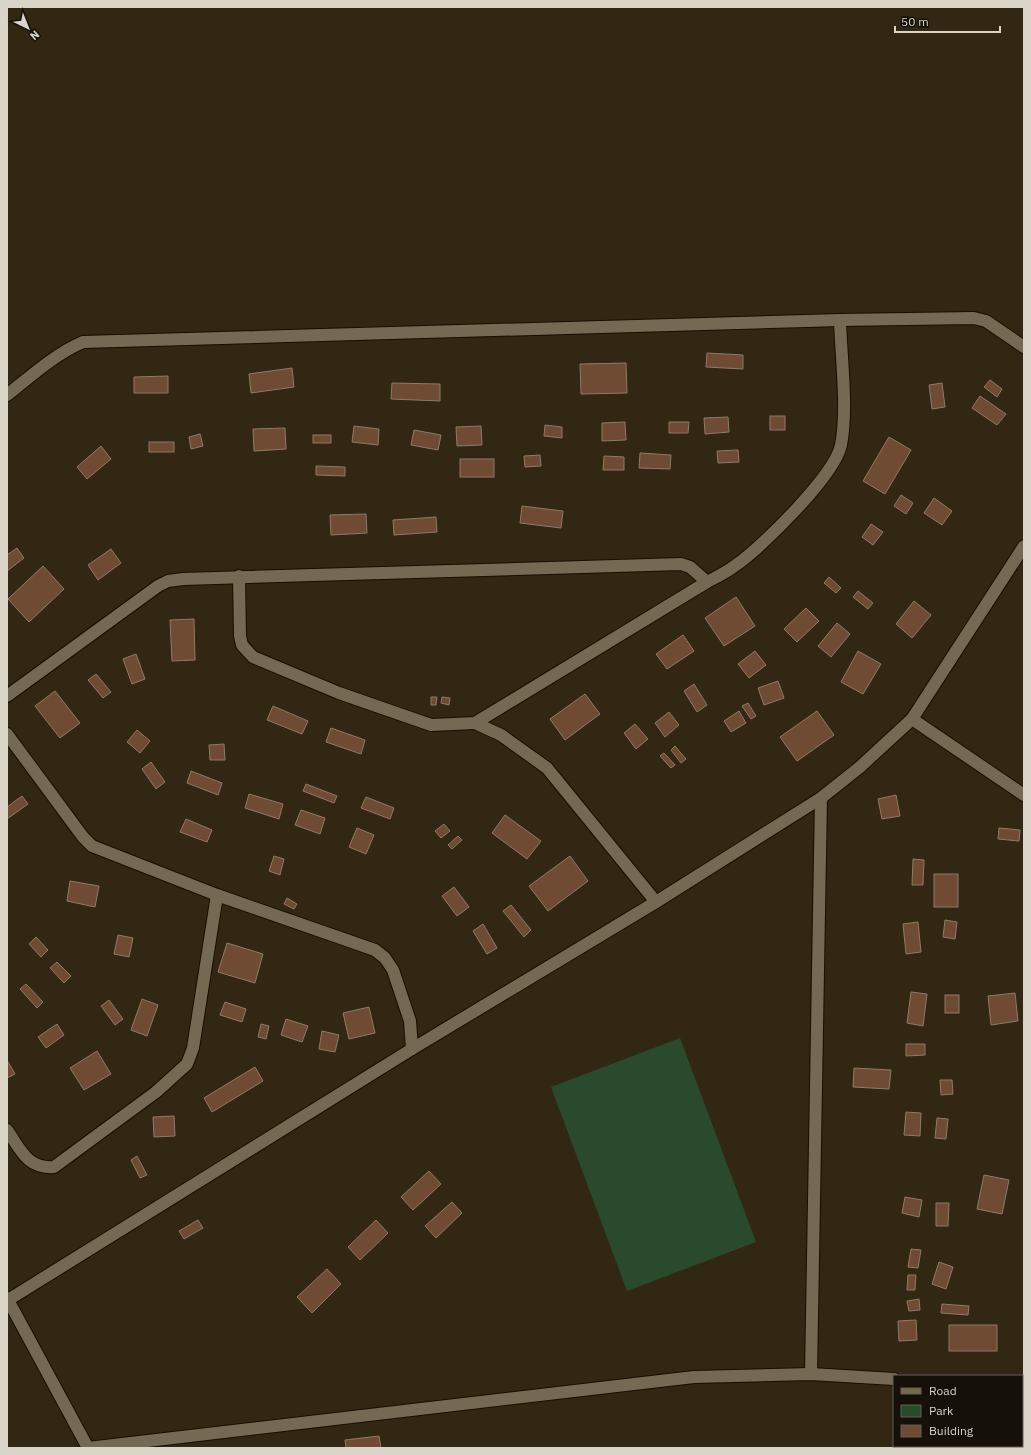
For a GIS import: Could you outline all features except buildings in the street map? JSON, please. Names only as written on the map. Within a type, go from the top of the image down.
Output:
[{"type":"street","points":[[7,395],[58,356],[71,347],[83,342],[840,320],[974,318],[986,321],[1024,347]]},
{"type":"street","points":[[475,723],[738,564],[789,517],[835,462],[841,446],[844,426],[840,320]]},
{"type":"street","points":[[893,1379],[811,1374],[694,1377],[88,1448],[8,1299],[412,1049],[656,902],[821,798],[860,766],[912,718],[1024,546]]},
{"type":"street","points":[[7,696],[158,586],[168,581],[239,576],[681,564],[690,567],[707,582]]},
{"type":"street","points":[[239,576],[240,636],[242,645],[253,657],[340,693],[431,725],[475,723],[501,734],[547,768],[656,902]]},
{"type":"street","points":[[912,718],[1024,796]]},
{"type":"street","points":[[7,734],[83,837],[92,846],[217,895],[375,950],[386,958],[393,970],[410,1021],[412,1049]]},
{"type":"street","points":[[811,1374],[821,798]]},
{"type":"street","points":[[7,1130],[34,1165],[45,1168],[54,1167],[156,1092],[187,1064],[193,1048],[217,895]]},
{"type":"green space","points":[[680,1038],[756,1242],[627,1291],[551,1087]]}]
